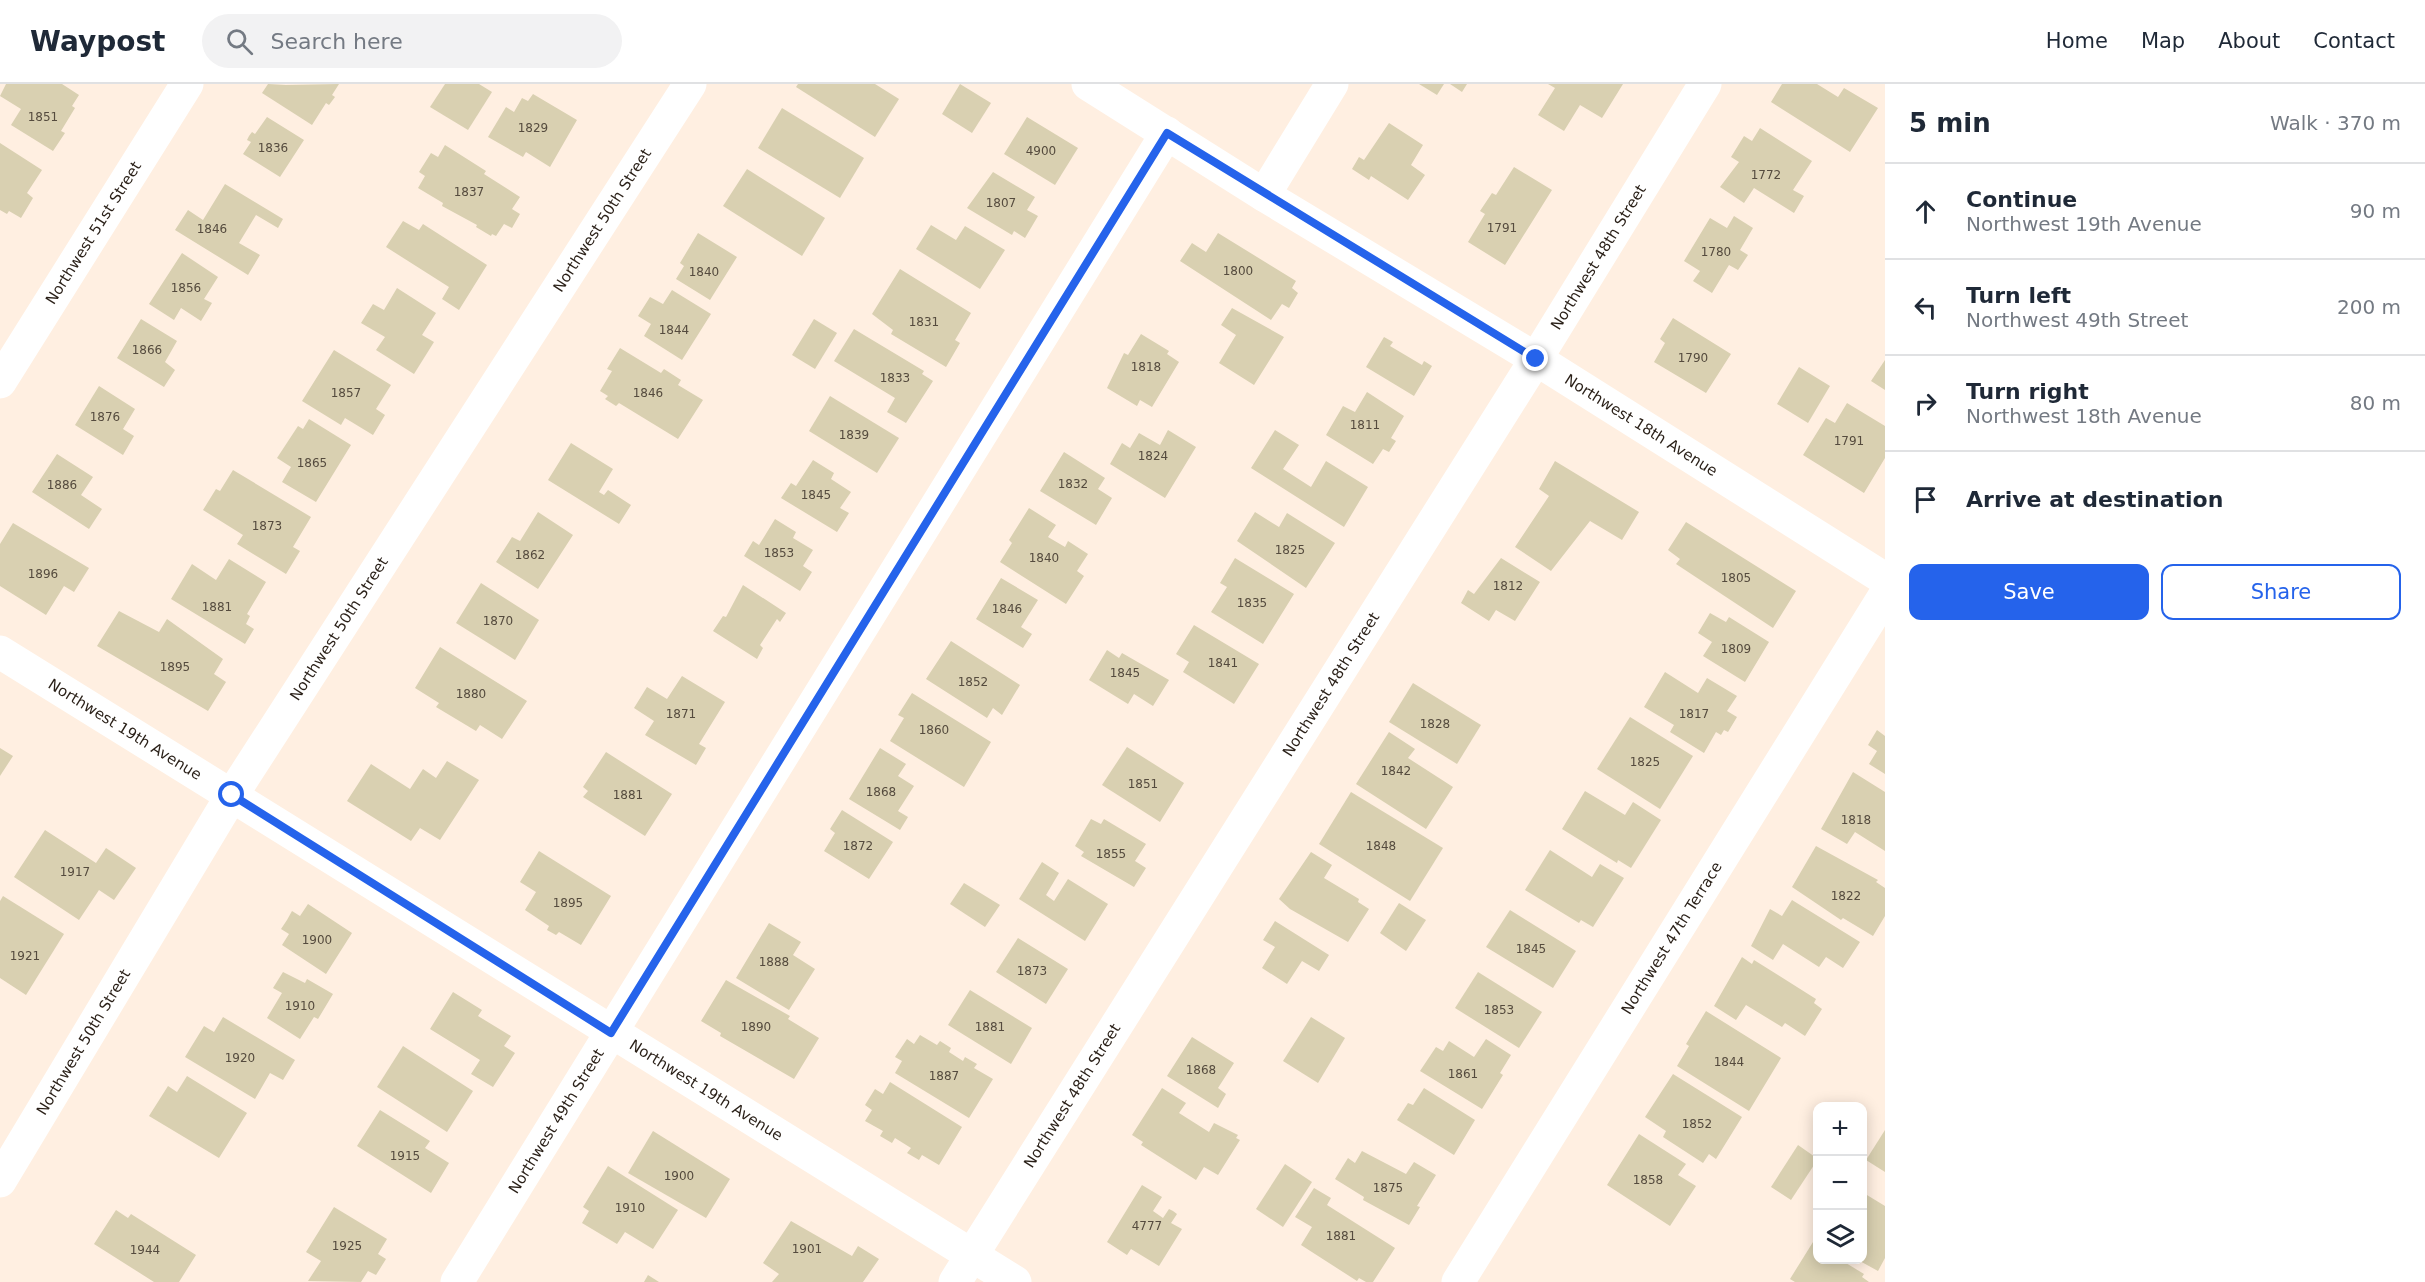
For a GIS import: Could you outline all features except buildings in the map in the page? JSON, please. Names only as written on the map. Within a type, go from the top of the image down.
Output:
[{"type":"street","name":"Northwest 51st Street","points":[[0,382],[187,84]]},
{"type":"street","name":"Northwest 50th Street","points":[[0,1181],[232,795],[690,84]]},
{"type":"street","name":"Northwest 18th Avenue","points":[[1088,84],[1264,195],[1536,359],[1885,579]]},
{"type":"street","points":[[1264,195],[1332,84]]},
{"type":"street","name":"Northwest 48th Street","points":[[963,1269],[1536,359],[1705,84]]},
{"type":"street","name":"Northwest 49th Street","points":[[457,1282],[1167,133]]},
{"type":"street","name":"Northwest 47th Terrace","points":[[1458,1282],[1885,595]]},
{"type":"street","name":"Northwest 19th Avenue","points":[[0,651],[611,1033],[963,1269],[1015,1282]]},
{"type":"route","points":[[232,795],[611,1033],[1167,133],[1264,195],[1536,359]]}]
